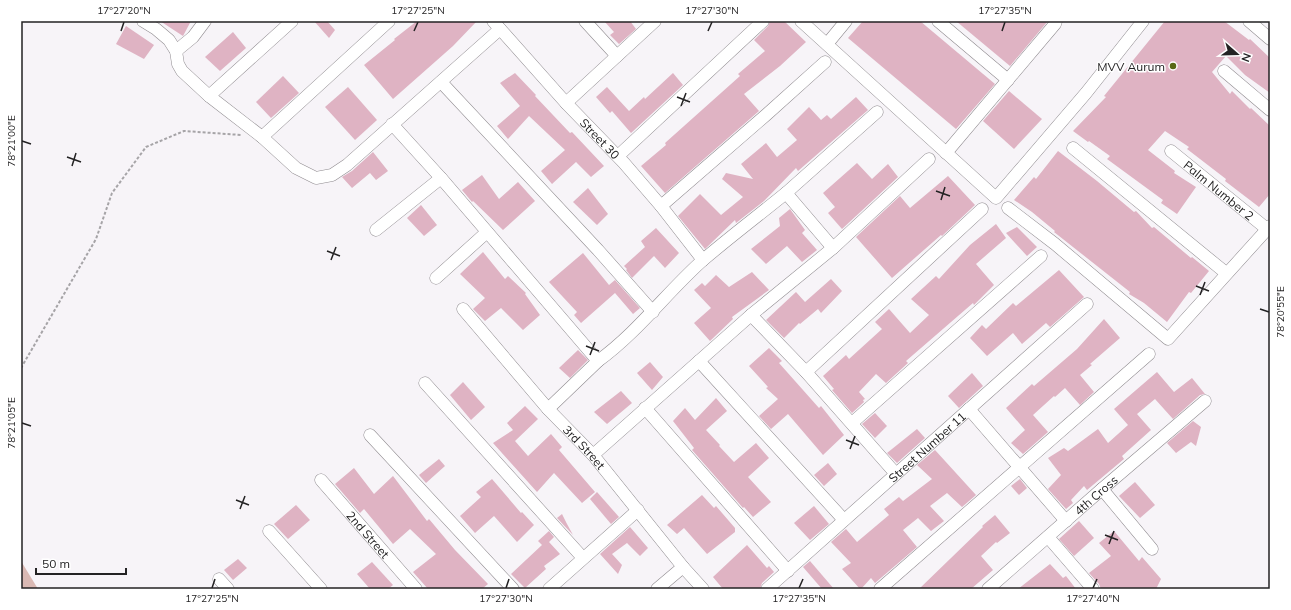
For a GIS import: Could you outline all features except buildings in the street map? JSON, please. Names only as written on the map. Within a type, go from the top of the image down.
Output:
[{"type":"street","points":[[143,21],[156,29],[169,40],[176,51],[178,64],[182,71],[209,96],[262,137],[296,168],[316,178],[332,175],[347,165],[441,82],[496,25]]},
{"type":"street","points":[[176,51],[193,37],[205,21]]},
{"type":"street","points":[[209,96],[292,21]]},
{"type":"street","points":[[262,137],[389,21]]},
{"type":"street","points":[[584,21],[617,56]]},
{"type":"street","points":[[566,103],[655,21]]},
{"type":"street","points":[[618,156],[763,21]]},
{"type":"street","points":[[801,21],[996,198],[1086,93],[1143,21]]},
{"type":"street","points":[[827,44],[846,21]]},
{"type":"street","points":[[938,21],[1008,80]]},
{"type":"street","points":[[946,153],[1056,21]]},
{"type":"street","points":[[1249,21],[1270,39]]},
{"type":"street","name":"Street 30","points":[[496,25],[566,103],[618,156],[661,206],[703,260]]},
{"type":"street","points":[[661,206],[826,62]]},
{"type":"street","points":[[1224,71],[1270,110]]},
{"type":"street","points":[[441,82],[598,250],[652,312]]},
{"type":"street","points":[[548,409],[652,312],[703,260],[786,193],[876,112]]},
{"type":"street","points":[[392,124],[441,178],[598,361]]},
{"type":"street","points":[[1073,148],[1226,273]]},
{"type":"street","name":"Palm Number 2","points":[[1171,150],[1269,227]]},
{"type":"street","points":[[593,455],[751,315],[833,248],[929,159]]},
{"type":"street","points":[[376,230],[441,178]]},
{"type":"street","points":[[786,193],[833,248]]},
{"type":"street","points":[[1008,208],[1056,244],[1168,339],[1269,227]]},
{"type":"street","points":[[806,372],[982,209]]},
{"type":"street","points":[[436,278],[487,232]]},
{"type":"street","points":[[852,423],[1041,256]]},
{"type":"street","name":"Street Number 11","points":[[767,589],[1087,304]]},
{"type":"street","name":"3rd Street","points":[[463,309],[548,409],[593,455],[683,567],[703,589]]},
{"type":"street","points":[[751,315],[806,372],[896,474]]},
{"type":"street","points":[[880,589],[1149,354]]},
{"type":"street","points":[[699,361],[844,520]]},
{"type":"street","points":[[425,383],[583,558]]},
{"type":"street","name":"4th Cross","points":[[993,588],[1102,489],[1205,401]]},
{"type":"street","points":[[646,408],[788,571]]},
{"type":"street","points":[[969,409],[1066,521]]},
{"type":"street","points":[[370,434],[513,589]]},
{"type":"street","name":"2nd Street","points":[[321,480],[416,589]]},
{"type":"street","points":[[1102,489],[1152,549]]},
{"type":"street","points":[[549,589],[638,510]]},
{"type":"street","points":[[268,531],[321,589]]},
{"type":"street","points":[[1048,537],[1093,589]]},
{"type":"street","points":[[657,589],[683,567]]},
{"type":"street","points":[[219,579],[228,589]]},
{"type":"path","points":[[21,368],[96,239],[112,193],[146,147],[184,131],[262,137]]},
{"type":"shaded area","points":[[21,561],[38,589],[21,589]]},
{"type":"place","name":"MVV Aurum","points":[[1173,66]]}]
